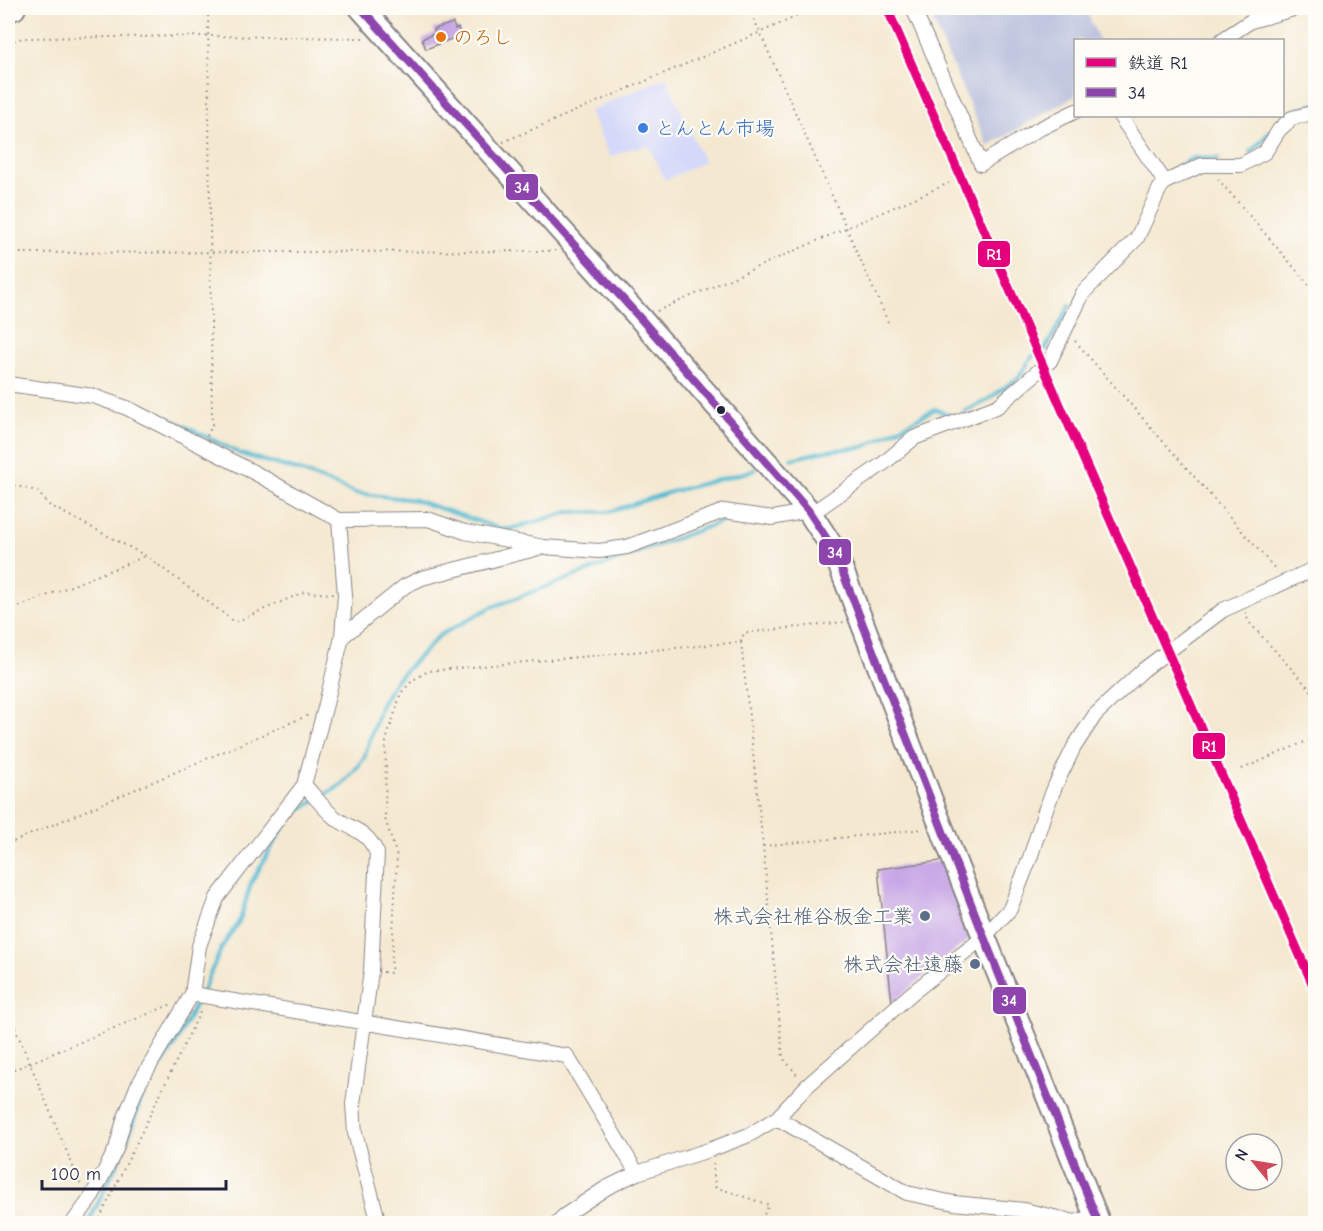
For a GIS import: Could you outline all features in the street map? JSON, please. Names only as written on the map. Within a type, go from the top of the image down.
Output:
[{"type":"highway","points":[[8,10],[14,8]]},
{"type":"highway","points":[[361,8],[640,318],[808,510],[834,550],[1097,1220]]},
{"type":"street","points":[[913,8],[981,164],[1037,130],[1074,112]]},
{"type":"street","points":[[1224,39],[1251,21],[1297,8]]},
{"type":"street","points":[[8,384],[93,396],[127,408],[257,474],[339,520],[428,519],[465,532],[544,547],[599,550],[627,547],[724,511],[772,518],[818,509],[884,463],[914,438],[998,406],[1050,361],[1083,293],[1137,238],[1165,182],[1202,165],[1241,165],[1265,152],[1279,130],[1292,118],[1316,112]]},
{"type":"street","points":[[1121,117],[1165,182]]},
{"type":"street","points":[[72,1224],[91,1198],[116,1149],[124,1120],[137,1088],[189,999],[199,946],[217,898],[304,785],[342,638],[345,595],[339,520]]},
{"type":"street","points":[[342,638],[405,586],[422,578],[544,547]]},
{"type":"street","points":[[556,1224],[564,1216],[606,1188],[637,1173],[749,1135],[777,1118],[806,1087],[912,993],[984,937],[1010,909],[1056,784],[1074,747],[1095,715],[1143,670],[1222,610],[1316,568]]},
{"type":"street","points":[[304,785],[334,817],[359,830],[372,841],[377,853],[371,972],[353,1104],[355,1133],[379,1224]]},
{"type":"street","points":[[189,999],[207,997],[567,1056],[637,1173]]},
{"type":"street","points":[[777,1118],[907,1192],[954,1203],[1024,1210],[1075,1222],[1097,1220]]},
{"type":"path","points":[[202,447],[212,425],[208,8]]},
{"type":"path","points":[[749,8],[888,322]]},
{"type":"path","points":[[488,148],[818,8]]},
{"type":"path","points":[[8,42],[23,38],[209,36],[390,39]]},
{"type":"path","points":[[1213,165],[1219,181],[1316,293]]},
{"type":"path","points":[[640,318],[949,183]]},
{"type":"path","points":[[8,253],[580,251]]},
{"type":"path","points":[[1065,330],[1286,581]]},
{"type":"path","points":[[8,484],[37,491],[49,505],[146,556],[235,622],[304,592],[345,595]]},
{"type":"path","points":[[8,611],[146,556]]},
{"type":"path","points":[[1243,600],[1248,621],[1316,696]]},
{"type":"path","points":[[806,1087],[783,1058],[741,642],[744,633],[861,620]]},
{"type":"path","points":[[371,972],[391,973],[397,856],[385,819],[386,741],[401,693],[413,680],[428,671],[741,642]]},
{"type":"path","points":[[8,844],[325,708]]},
{"type":"path","points":[[1242,769],[1316,736]]},
{"type":"path","points":[[763,846],[941,827]]},
{"type":"path","points":[[97,1224],[207,997]]},
{"type":"path","points":[[8,1072],[171,1004],[189,999]]},
{"type":"path","points":[[8,1011],[83,1189],[91,1198]]},
{"type":"path","points":[[712,1149],[715,1187],[769,1205],[759,1224]]},
{"type":"shaded area","points":[[927,8],[1090,8],[1086,10],[1099,39],[1074,39],[1074,97],[988,146]]},
{"type":"shaded area","name":"とんとん市場","points":[[666,77],[704,162],[665,180],[648,145],[632,148],[610,157],[589,111]]},
{"type":"building","name":"のろし","points":[[453,23],[461,35],[426,49],[422,39],[435,33],[434,29]]},
{"type":"building","name":"株式会社椎谷板金工業","points":[[948,860],[974,935],[892,1003],[878,869]]},
{"type":"waterway","points":[[1297,110],[1316,104]]},
{"type":"waterway","points":[[1251,152],[1270,132]]},
{"type":"waterway","points":[[1167,174],[1193,158],[1218,159]]},
{"type":"waterway","points":[[964,412],[986,401],[1019,377],[1032,357],[1046,348],[1070,305]]},
{"type":"waterway","points":[[140,404],[241,454],[300,471],[355,493],[415,500],[501,529],[510,529],[569,512],[609,512],[667,493],[755,470]]},
{"type":"waterway","points":[[791,459],[825,451],[864,447],[935,409],[954,417],[957,415]]},
{"type":"waterway","points":[[321,797],[340,786],[364,758],[381,704],[396,680],[440,635],[492,607],[723,521]]},
{"type":"waterway","points":[[202,992],[222,947],[240,920],[251,883],[287,821],[295,813],[315,801]]},
{"type":"waterway","points":[[88,1224],[124,1149],[149,1082],[172,1050],[198,999]]},
{"type":"rail line","name":"R1","points":[[887,8],[1316,992]]},
{"type":"transit line","name":"34","points":[[361,8],[640,318],[808,510],[834,550],[984,937],[1099,1224]]},
{"type":"place","name":"のろし","points":[[441,37]]},
{"type":"place","name":"とんとん市場","points":[[643,128]]},
{"type":"place","name":"株式会社椎谷板金工業","points":[[925,916]]},
{"type":"place","name":"株式会社遠藤","points":[[975,964]]}]
